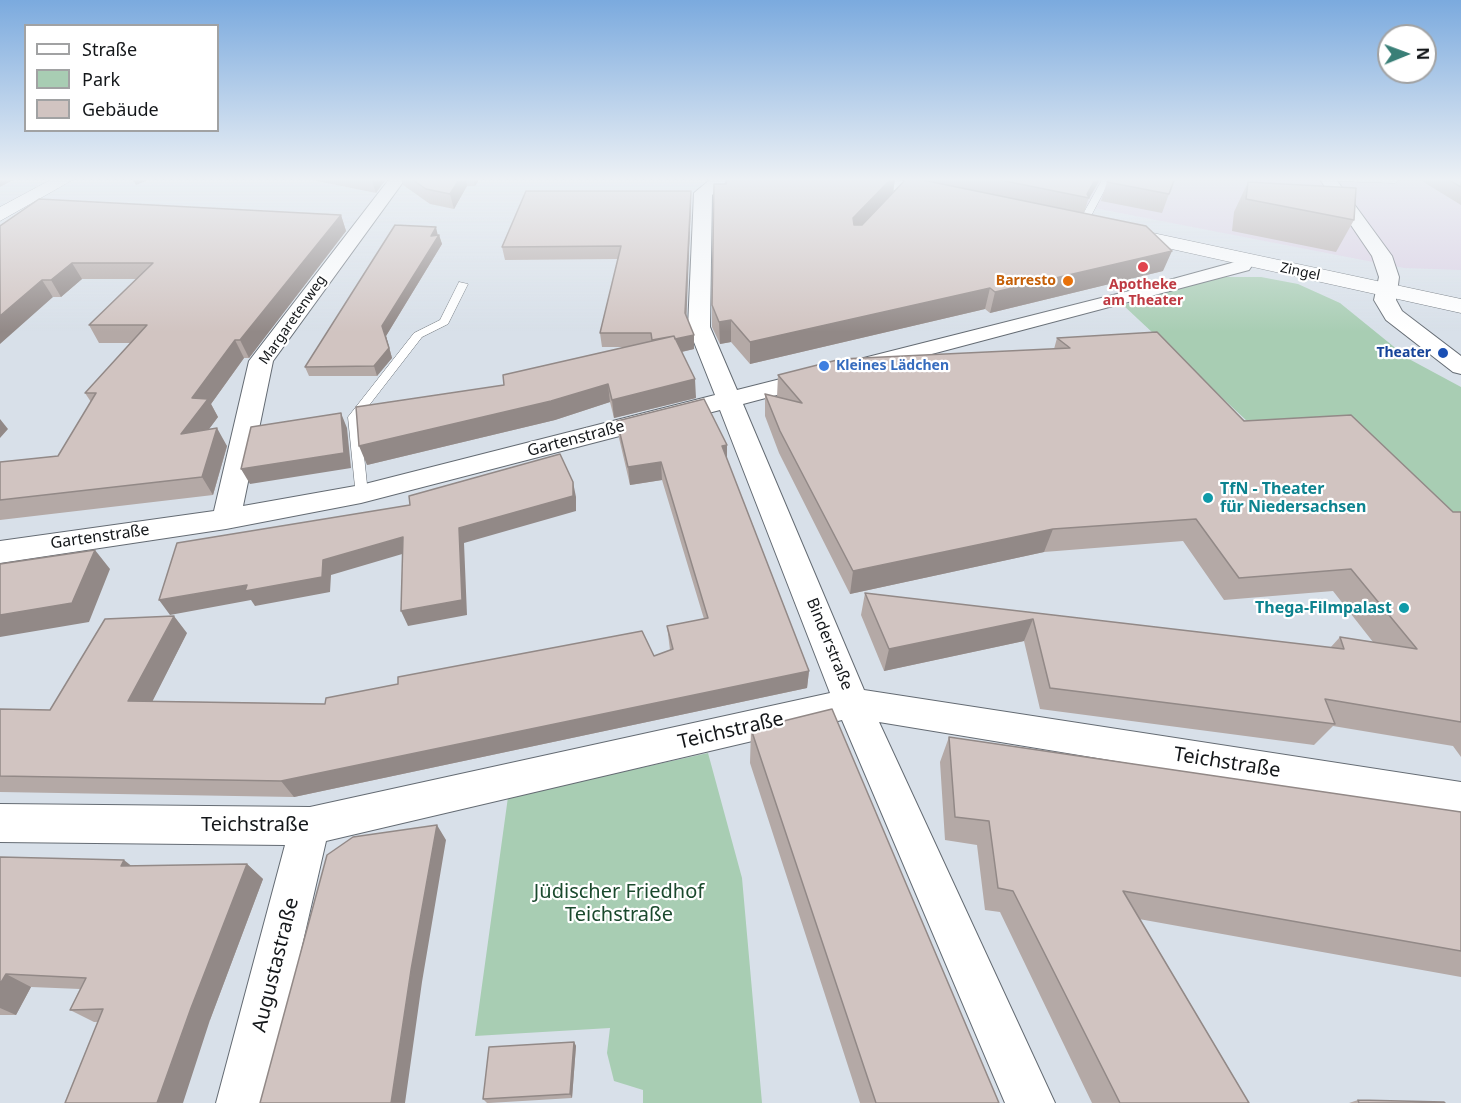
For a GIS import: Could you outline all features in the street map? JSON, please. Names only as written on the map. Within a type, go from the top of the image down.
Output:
[{"type":"main road","name":"Zingel","points":[[1129,229],[1246,260],[1387,284]]},
{"type":"main road","name":"Zingel","points":[[1140,229],[1387,284]]},
{"type":"main road","points":[[1387,284],[1461,291]]},
{"type":"main road","points":[[1387,284],[1461,306]]},
{"type":"street","name":"Margaretenweg","points":[[226,519],[261,362],[360,229]]},
{"type":"street","name":"Binderstraße","points":[[703,229],[699,327],[852,703],[1030,1103]]},
{"type":"street","points":[[1363,229],[1382,256],[1387,284],[1384,300],[1394,315],[1461,367]]},
{"type":"street","name":"Gartenstraße","points":[[0,552],[226,519],[361,494],[1136,295],[1242,266],[1246,260]]},
{"type":"street","name":"Teichstraße","points":[[0,823],[310,826],[852,703],[1461,800]]},
{"type":"street","name":"Augustastraße","points":[[241,1103],[310,826]]},
{"type":"lane","points":[[361,494],[354,417],[418,335],[444,322],[463,284]]},
{"type":"shaded area","points":[[1205,229],[1461,229],[1461,270],[1404,268]]},
{"type":"green space","points":[[1219,277],[1261,277],[1298,284],[1340,303],[1409,359],[1461,387],[1461,523],[1263,436],[1123,305]]},
{"type":"green space","name":"Jüdischer Friedhof Teichstraße","points":[[708,753],[742,878],[762,1103],[643,1103],[643,1090],[614,1081],[607,1053],[610,1028],[475,1036],[508,797]]},
{"type":"building","points":[[0,229],[329,229],[240,340],[235,340],[192,398],[208,399],[181,434],[217,428],[202,477],[0,500],[0,462],[58,456],[96,393],[85,393],[147,325],[89,325],[153,263],[72,263],[51,280],[42,280],[0,316]]},
{"type":"building","points":[[392,229],[435,229],[431,236],[439,235],[382,326],[389,348],[374,366],[305,367]]},
{"type":"building","points":[[510,229],[689,229],[685,313],[694,335],[652,340],[651,333],[600,333],[621,246],[502,247]]},
{"type":"building","points":[[713,229],[1150,229],[1172,251],[995,292],[990,288],[750,342],[731,320],[719,322],[712,305]]},
{"type":"building","points":[[1157,332],[1244,421],[1351,415],[1453,512],[1461,512],[1461,722],[1325,699],[1335,724],[1050,688],[1033,619],[889,649],[865,593],[1344,649],[1340,637],[1417,649],[1351,569],[1239,578],[1196,519],[1053,529],[853,571],[780,431],[765,394],[802,403],[778,375],[841,359],[1070,348],[1057,338]]},
{"type":"building","points":[[674,336],[695,379],[612,400],[608,384],[551,401],[359,446],[356,407],[504,385],[503,375]]},
{"type":"building","points":[[704,399],[727,445],[722,446],[809,671],[281,781],[0,776],[0,709],[50,710],[105,619],[174,616],[128,701],[325,704],[326,698],[398,684],[398,677],[642,631],[654,656],[673,649],[667,626],[708,618],[661,462],[628,467],[617,421]]},
{"type":"building","points":[[341,413],[344,453],[241,469],[251,427]]},
{"type":"building","points":[[560,454],[573,482],[573,496],[459,528],[462,600],[401,611],[403,537],[323,560],[322,577],[245,591],[247,585],[159,600],[177,543],[410,505],[409,496]]},
{"type":"building","points":[[95,550],[72,603],[0,615],[0,564]]},
{"type":"building","points":[[832,709],[999,1103],[876,1103],[751,729]]},
{"type":"building","points":[[949,737],[1461,812],[1461,951],[1123,891],[1249,1103],[1120,1103],[1013,891],[998,888],[989,821],[955,817]]},
{"type":"building","points":[[437,825],[411,970],[391,1103],[260,1103],[327,855],[353,837]]},
{"type":"building","points":[[0,857],[124,860],[121,866],[247,864],[157,1103],[65,1103],[103,1009],[70,1010],[86,978],[6,974],[0,984]]},
{"type":"building","points":[[574,1042],[570,1094],[483,1099],[489,1047]]},
{"type":"building","points":[[1358,1100],[1444,1102],[1445,1103],[1359,1103]]},
{"type":"place","name":"Apotheke am Theater","points":[[1143,267]]},
{"type":"place","name":"Barresto","points":[[1068,281]]},
{"type":"place","name":"Theater","points":[[1443,353]]},
{"type":"place","name":"Kleines Lädchen","points":[[824,366]]},
{"type":"place","name":"TfN - Theater für Niedersachsen","points":[[1208,498]]},
{"type":"place","name":"Thega-Filmpalast","points":[[1404,608]]}]
